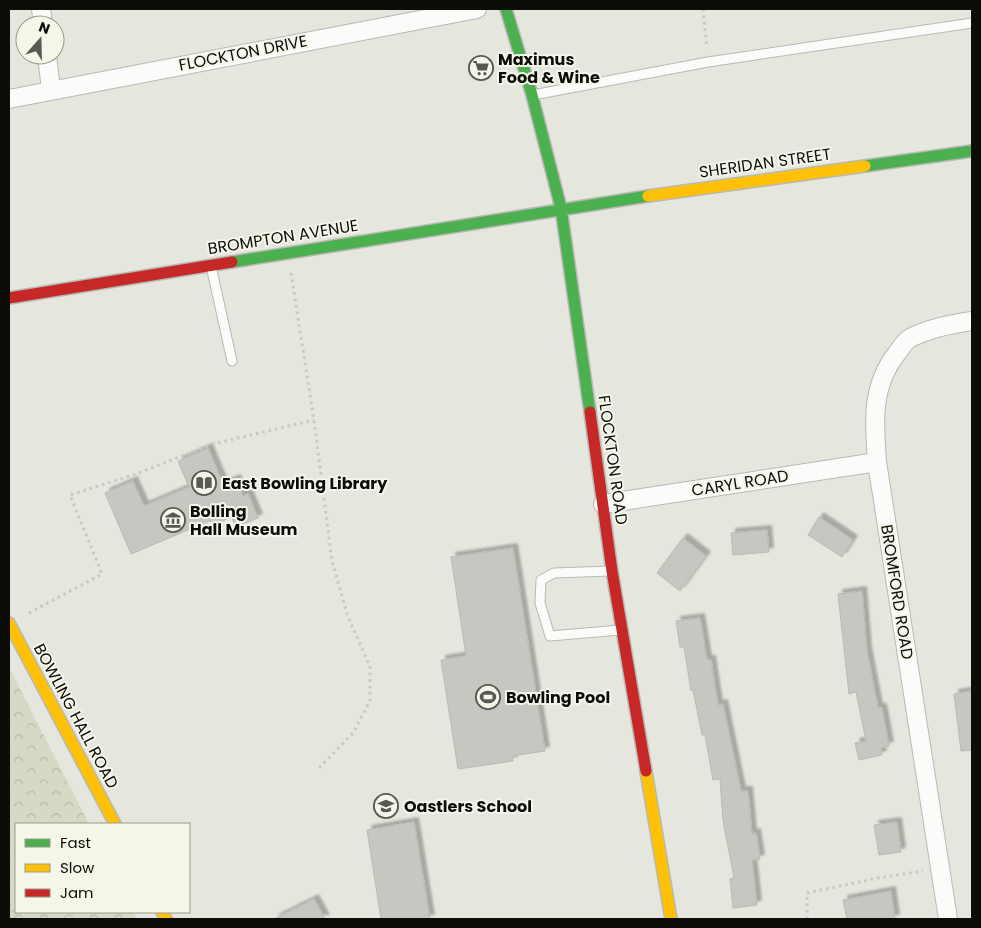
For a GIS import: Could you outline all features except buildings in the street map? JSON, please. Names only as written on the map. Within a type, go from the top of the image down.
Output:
[{"type":"street","name":"FLOCKTON DRIVE","points":[[9,99],[477,9]]},
{"type":"street","name":"FLOCKTON ROAD","points":[[506,9],[532,95],[562,208],[612,571],[671,919]]},
{"type":"street","points":[[48,65],[51,90]]},
{"type":"street","name":"SHERIDAN STREET","points":[[562,208],[972,151]]},
{"type":"street","name":"BROMPTON AVENUE","points":[[9,298],[562,208]]},
{"type":"street","name":"BROMFORD ROAD","points":[[948,919],[877,462],[874,426],[877,389],[887,365],[908,339],[939,326],[972,321]]},
{"type":"street","name":"CARYL ROAD","points":[[603,504],[877,462]]},
{"type":"street","name":"BOWLING HALL ROAD","points":[[9,624],[114,823]]},
{"type":"lane","points":[[532,95],[708,62],[972,23]]},
{"type":"lane","points":[[212,265],[221,316],[232,361]]},
{"type":"lane","points":[[612,571],[554,573],[541,580],[540,603],[550,636],[622,630]]},
{"type":"path","points":[[703,9],[708,62]]},
{"type":"path","points":[[287,253],[314,420],[332,561],[346,614],[370,667],[370,701],[353,733],[319,768]]},
{"type":"path","points":[[9,624],[102,574],[70,495],[133,475],[213,444],[314,420]]},
{"type":"path","points":[[807,919],[807,893],[878,878],[941,869]]},
{"type":"path","points":[[9,904],[17,919]]},
{"type":"green space","points":[[9,667],[88,823],[15,823],[15,913],[134,913],[137,919],[9,919]]},
{"type":"traffic: fast","points":[[506,9],[532,95],[561,208],[590,412]]},
{"type":"traffic: fast","points":[[865,166],[972,151]]},
{"type":"traffic: fast","points":[[232,262],[648,196]]},
{"type":"traffic: slow","points":[[648,196],[865,166]]},
{"type":"traffic: slow","points":[[9,623],[114,823]]},
{"type":"traffic: slow","points":[[646,771],[671,919]]},
{"type":"traffic: slow","points":[[163,913],[166,919]]},
{"type":"traffic: jam","points":[[9,298],[232,262]]},
{"type":"traffic: jam","points":[[590,412],[612,571],[646,771]]},
{"type":"place","name":"Maximus Food & Wine","points":[[481,68]]},
{"type":"place","name":"East Bowling Library","points":[[204,483]]},
{"type":"place","name":"Bolling Hall Museum","points":[[173,520]]},
{"type":"place","name":"Bowling Pool","points":[[488,697]]},
{"type":"place","name":"Oastlers School","points":[[386,806]]}]
